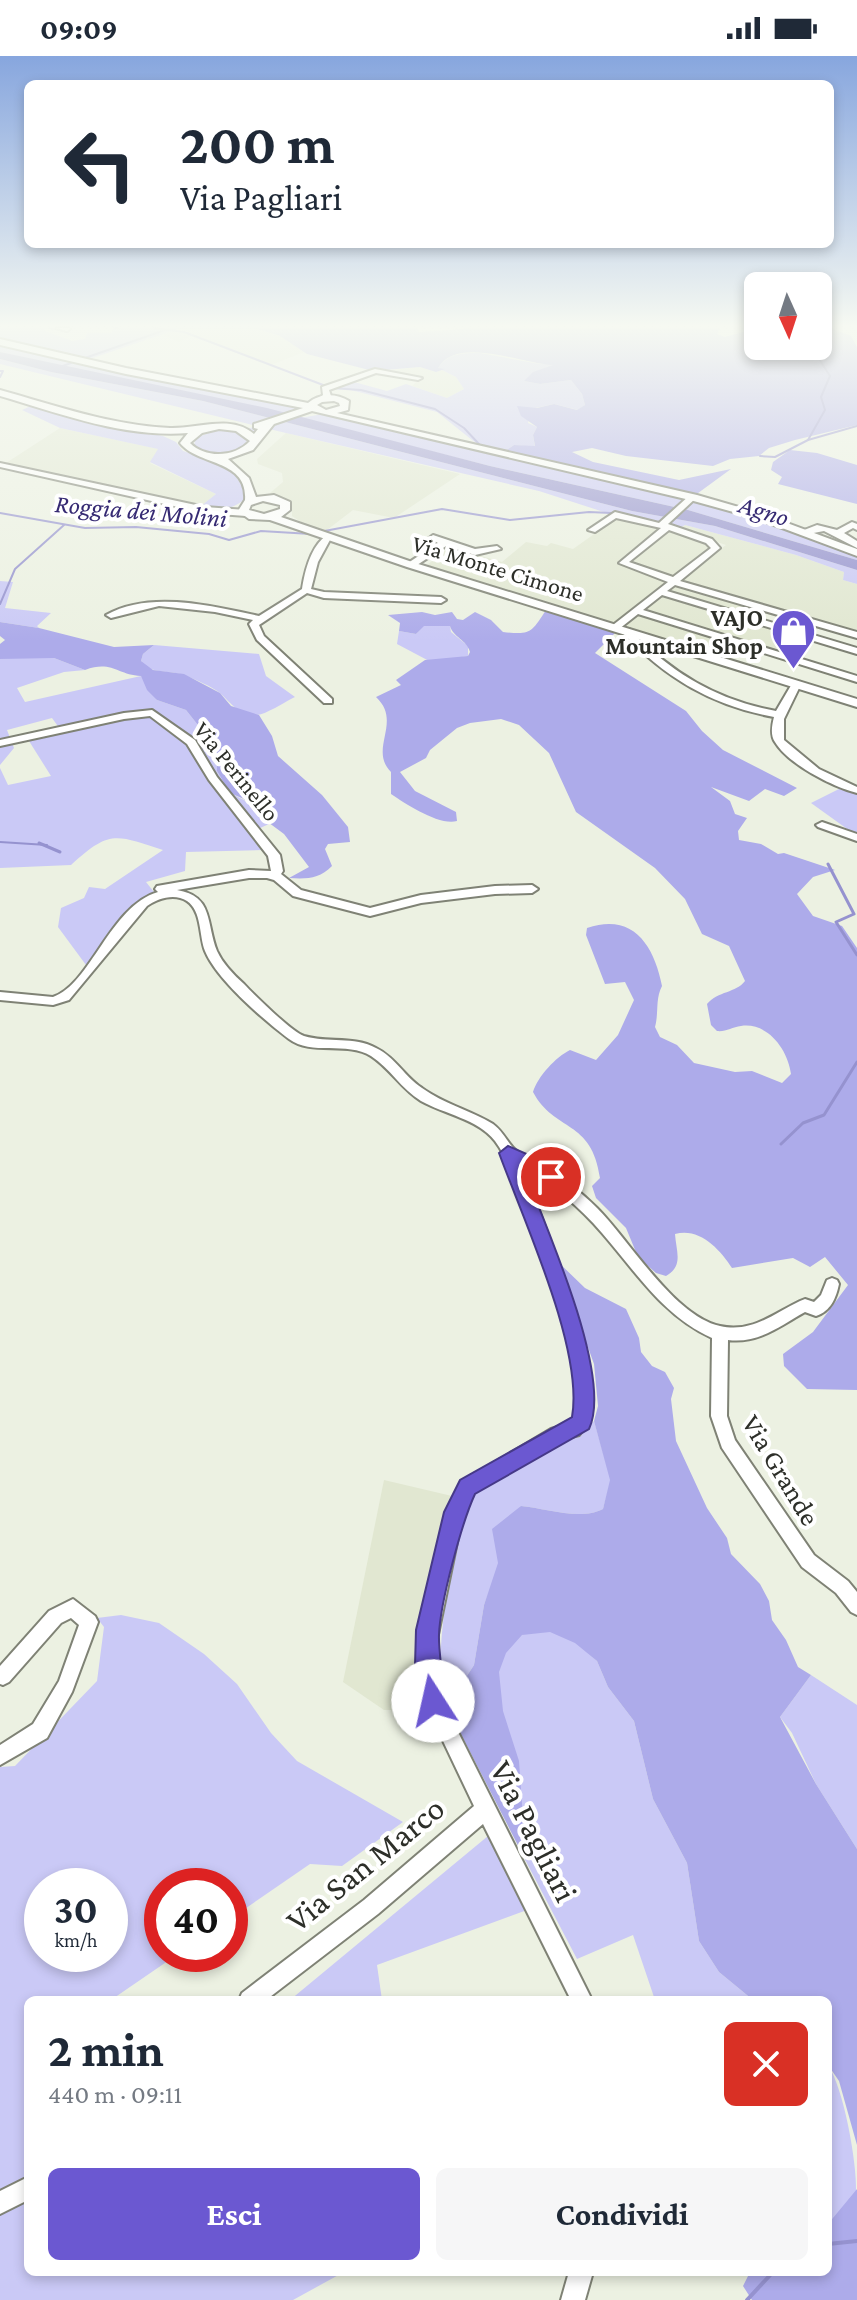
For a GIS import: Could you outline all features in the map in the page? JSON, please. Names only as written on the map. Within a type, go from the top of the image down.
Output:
[{"type":"main road","points":[[163,433],[185,443],[192,452],[212,456],[234,466],[251,490],[247,506]]},
{"type":"main road","points":[[185,443],[194,433]]},
{"type":"main road","points":[[249,433],[254,440]]},
{"type":"main road","points":[[212,456],[248,449],[258,433]]},
{"type":"main road","points":[[414,433],[693,497],[803,532],[857,553]]},
{"type":"main road","name":"Via Monte Cimone","points":[[240,453],[237,460],[239,465],[255,489],[268,498],[283,502],[289,517],[310,531]]},
{"type":"main road","points":[[247,506],[268,498]]},
{"type":"main road","name":"Via Monte Cimone","points":[[247,506],[327,538],[857,703]]},
{"type":"main road","points":[[271,517],[285,510]]},
{"type":"street","points":[[0,465],[210,511],[247,506]]},
{"type":"street","points":[[693,497],[623,563],[672,581],[857,635]]},
{"type":"street","points":[[592,530],[615,515],[665,526],[709,541],[716,548],[636,611],[621,629],[671,673],[710,698],[780,715]]},
{"type":"street","points":[[838,533],[852,525],[857,527]]},
{"type":"street","points":[[803,532],[815,527],[838,533],[857,545]]},
{"type":"street","points":[[327,538],[319,547],[309,571],[306,590],[254,624],[260,638],[328,701]]},
{"type":"street","points":[[433,538],[475,552],[497,549]]},
{"type":"street","points":[[411,565],[445,543]]},
{"type":"street","points":[[306,590],[324,595],[441,600]]},
{"type":"street","points":[[660,592],[857,651]]},
{"type":"street","points":[[111,615],[159,603],[215,609],[264,620]]},
{"type":"street","points":[[636,611],[857,679]]},
{"type":"street","points":[[796,684],[780,715],[777,734],[789,750],[829,780],[857,790]]},
{"type":"street","name":"Via Perinello","points":[[0,743],[124,716],[152,713],[191,742],[213,778],[274,855],[277,871],[274,876]]},
{"type":"street","points":[[822,825],[857,838]]},
{"type":"street","points":[[0,996],[53,1001],[65,997],[78,985],[131,914],[160,889],[181,884],[249,874],[274,876],[297,893],[370,912],[421,899],[532,889]]},
{"type":"street","points":[[153,896],[187,896],[199,906],[205,938],[214,958],[230,977],[296,1038],[367,1048],[379,1055],[414,1090],[480,1122],[501,1137],[508,1153],[536,1166],[594,1213],[661,1295],[688,1319],[720,1335],[761,1332],[805,1305],[816,1310],[828,1298],[832,1284]]},
{"type":"street","name":"Via Pagliari","points":[[508,1153],[574,1331],[585,1403],[582,1422],[573,1430],[557,1434],[468,1487],[452,1525],[427,1630],[427,1666],[433,1701],[580,1996]]},
{"type":"street","name":"Via Grande","points":[[720,1335],[719,1416],[728,1443],[808,1561],[842,1587],[857,1606]]},
{"type":"street","points":[[0,1756],[40,1731],[66,1686],[89,1622],[73,1608],[55,1617],[3,1676]]},
{"type":"street","name":"Via San Marco","points":[[254,1996],[371,1907],[485,1809]]},
{"type":"street","points":[[0,2203],[24,2190]]},
{"type":"street","points":[[573,2300],[580,2276]]},
{"type":"shaded area","points":[[53,433],[82,433],[159,449],[150,463],[216,494],[201,506],[6,463]]},
{"type":"shaded area","points":[[82,433],[149,433],[163,436],[176,442],[183,451],[229,466],[246,492],[246,498],[225,509],[201,506],[216,494],[150,462],[158,449]]},
{"type":"shaded area","points":[[209,433],[236,433],[247,440],[234,450],[220,453],[200,449],[194,445],[196,438]]},
{"type":"shaded area","points":[[286,433],[460,474],[394,518],[353,510],[323,533],[296,526],[301,522],[292,516],[292,504],[270,493],[283,482],[282,473],[258,464],[257,459]]},
{"type":"shaded area","points":[[286,433],[327,433],[632,511],[715,526],[857,570],[857,584],[843,580],[844,572],[796,555],[685,525],[678,529],[665,523],[610,514],[539,491]]},
{"type":"shaded area","points":[[327,433],[362,433],[490,466],[688,510],[857,560],[857,570],[715,526],[632,511]]},
{"type":"shaded area","points":[[358,433],[403,433],[699,502],[768,521],[857,556],[857,560],[688,510]]},
{"type":"shaded area","points":[[463,433],[534,433],[535,447],[514,445],[505,451],[477,444]]},
{"type":"shaded area","points":[[534,433],[825,433],[769,448],[759,456],[730,459],[713,466],[626,456],[592,448],[572,452],[593,462],[679,480],[731,469],[694,496],[505,451],[514,445],[535,446]]},
{"type":"shaded area","points":[[790,450],[817,453],[857,465],[857,504],[778,484],[782,477],[771,470],[773,462]]},
{"type":"shaded area","points":[[621,515],[669,526],[649,538],[620,564],[764,609],[750,616],[808,634],[788,659],[726,640],[713,654],[427,565],[450,547],[502,562],[526,542],[547,546],[551,543],[573,549]]},
{"type":"shaded area","points":[[685,525],[796,555],[844,572],[843,580],[857,584],[857,632],[678,581],[726,545],[678,529]]},
{"type":"shaded area","points":[[668,531],[705,542],[710,547],[708,552],[671,578],[630,561]]},
{"type":"shaded area","points":[[0,581],[13,582],[5,608],[51,613],[37,626],[39,628],[0,622]]},
{"type":"shaded area","points":[[546,610],[616,632],[595,653],[686,711],[723,750],[797,788],[784,796],[765,789],[749,801],[711,787],[730,801],[735,814],[747,818],[738,831],[739,840],[761,844],[778,854],[784,853],[835,870],[813,877],[797,894],[813,916],[842,926],[857,948],[857,1390],[807,1389],[784,1366],[783,1354],[813,1332],[848,1285],[825,1257],[810,1267],[793,1258],[732,1268],[708,1241],[684,1233],[675,1234],[678,1258],[675,1268],[666,1276],[656,1273],[638,1257],[626,1228],[596,1198],[592,1186],[600,1178],[589,1145],[581,1135],[551,1114],[533,1092],[548,1068],[570,1050],[596,1060],[618,1035],[634,1000],[625,982],[605,984],[586,935],[587,928],[603,924],[629,929],[647,945],[662,986],[655,1027],[660,1037],[677,1045],[694,1063],[735,1072],[752,1071],[782,1083],[791,1074],[789,1065],[781,1047],[768,1033],[751,1026],[717,1031],[711,1025],[707,1004],[745,981],[729,946],[702,934],[685,899],[655,868],[576,812],[549,753],[519,725],[501,719],[457,728],[430,750],[426,758],[400,772],[415,791],[456,812],[457,821],[432,817],[391,794],[391,772],[383,754],[386,716],[376,697],[401,685],[396,680],[425,660],[468,656],[470,652],[450,626],[424,626],[416,634],[399,631],[400,623],[388,615],[452,612],[457,619],[463,620],[475,612],[491,620],[503,632],[519,633],[533,628]]},
{"type":"shaded area","points":[[0,622],[39,628],[114,647],[154,645],[143,654],[141,661],[153,670],[184,674],[220,693],[231,706],[259,715],[272,736],[278,756],[322,795],[348,827],[350,842],[328,844],[325,849],[332,866],[322,874],[289,878],[309,867],[284,834],[253,811],[244,799],[230,793],[217,771],[217,749],[186,710],[157,700],[147,690],[141,676],[108,667],[85,670],[54,658],[0,659],[0,644],[5,640],[0,636]]},
{"type":"shaded area","points":[[423,626],[450,626],[451,632],[468,646],[468,656],[431,662],[397,644],[399,631],[416,634]]},
{"type":"shaded area","points":[[154,645],[259,654],[266,676],[295,697],[270,711],[244,713],[203,683],[145,666],[141,661],[143,654]]},
{"type":"shaded area","points":[[54,658],[85,670],[64,672],[17,688],[25,702],[141,676],[157,700],[186,710],[217,749],[217,771],[230,793],[244,800],[269,824],[258,829],[264,850],[186,852],[185,871],[146,882],[154,892],[135,905],[86,965],[58,927],[61,908],[84,898],[89,887],[105,889],[163,850],[113,838],[95,846],[71,865],[0,868],[0,768],[8,785],[51,776],[29,741],[60,729],[52,718],[7,730],[14,748],[0,765],[0,659]]},
{"type":"shaded area","points":[[839,789],[857,793],[857,836],[811,803]]},
{"type":"shaded area","points":[[557,1261],[585,1288],[626,1309],[639,1338],[641,1352],[652,1366],[665,1372],[674,1388],[671,1399],[676,1441],[707,1508],[727,1538],[731,1554],[760,1584],[769,1601],[772,1620],[786,1640],[798,1667],[811,1675],[780,1717],[816,1784],[857,1849],[857,2145],[839,2081],[832,2071],[832,1996],[748,1996],[719,1972],[699,1941],[687,1863],[653,1799],[634,1721],[608,1687],[597,1661],[575,1643],[550,1632],[522,1635],[506,1653],[499,1672],[503,1711],[519,1761],[526,1861],[443,1696],[463,1682],[474,1665],[484,1605],[498,1563],[492,1529],[521,1506],[573,1514],[603,1509],[610,1480],[594,1421],[598,1406],[594,1364]]},
{"type":"shaded area","points":[[594,1421],[611,1480],[603,1509],[573,1514],[521,1506],[484,1605],[474,1665],[463,1682],[443,1696],[441,1654],[447,1592],[459,1531],[475,1493],[510,1470],[582,1434]]},
{"type":"shaded area","points":[[384,1480],[452,1496],[427,1593],[419,1652],[425,1710],[384,1710],[343,1682]]},
{"type":"shaded area","points":[[121,1615],[159,1623],[204,1654],[237,1684],[271,1733],[297,1761],[403,1822],[342,1866],[310,1864],[248,1907],[248,1868],[144,1868],[144,1972],[152,1972],[117,1996],[24,1996],[24,2276],[337,2276],[293,2300],[0,2300],[0,1767],[15,1766],[97,1681],[104,1627],[97,1618]]},
{"type":"shaded area","points":[[541,1627],[574,1640],[597,1661],[608,1687],[634,1721],[653,1799],[687,1863],[699,1941],[719,1972],[748,1996],[654,1996],[633,1935],[577,1959],[520,1850],[495,1675],[502,1643]]},
{"type":"shaded area","points":[[811,1675],[857,1705],[857,1849],[816,1784],[792,1733],[780,1717]]},
{"type":"shaded area","points":[[488,1836],[527,1910],[377,1965],[381,1996],[295,1996]]},
{"type":"shaded area","points":[[832,2072],[848,2126],[854,2163],[856,2191],[848,2205],[832,2220]]},
{"type":"shaded area","points":[[857,2189],[857,2300],[752,2300],[743,2286],[748,2276],[832,2276],[832,2219]]},
{"type":"waterway","points":[[468,433],[479,444]]},
{"type":"waterway","points":[[808,440],[812,433]]},
{"type":"waterway","points":[[808,440],[833,433]]},
{"type":"waterway","points":[[760,456],[775,457],[808,440]]},
{"type":"waterway","name":"Roggia dei Molini","points":[[319,532],[442,509],[510,520],[589,512],[611,513]]},
{"type":"waterway","name":"Roggia dei Molini","points":[[0,513],[85,528],[136,527],[209,534],[229,540],[261,531],[311,534]]},
{"type":"waterway","points":[[0,604],[15,569],[64,525]]},
{"type":"waterway","points":[[0,842],[43,845]]},
{"type":"waterway","points":[[39,843],[43,845]]},
{"type":"waterway","points":[[43,845],[60,852]]},
{"type":"waterway","points":[[828,864],[854,914],[836,922],[857,955]]},
{"type":"waterway","points":[[781,1144],[803,1123],[824,1115],[857,1062]]},
{"type":"waterway","points":[[832,2244],[857,2241]]},
{"type":"waterway","points":[[747,2300],[769,2276]]},
{"type":"place","name":"VAJO Mountain Shop","points":[[794,670]]},
{"type":"route","points":[[433,1701],[427,1666],[427,1630],[455,1512],[468,1487],[557,1434],[573,1430],[582,1422],[585,1403],[583,1380],[574,1331],[516,1167],[508,1153],[551,1177]]},
{"type":"water label","name":"Agno","points":[[764,511]]}]
